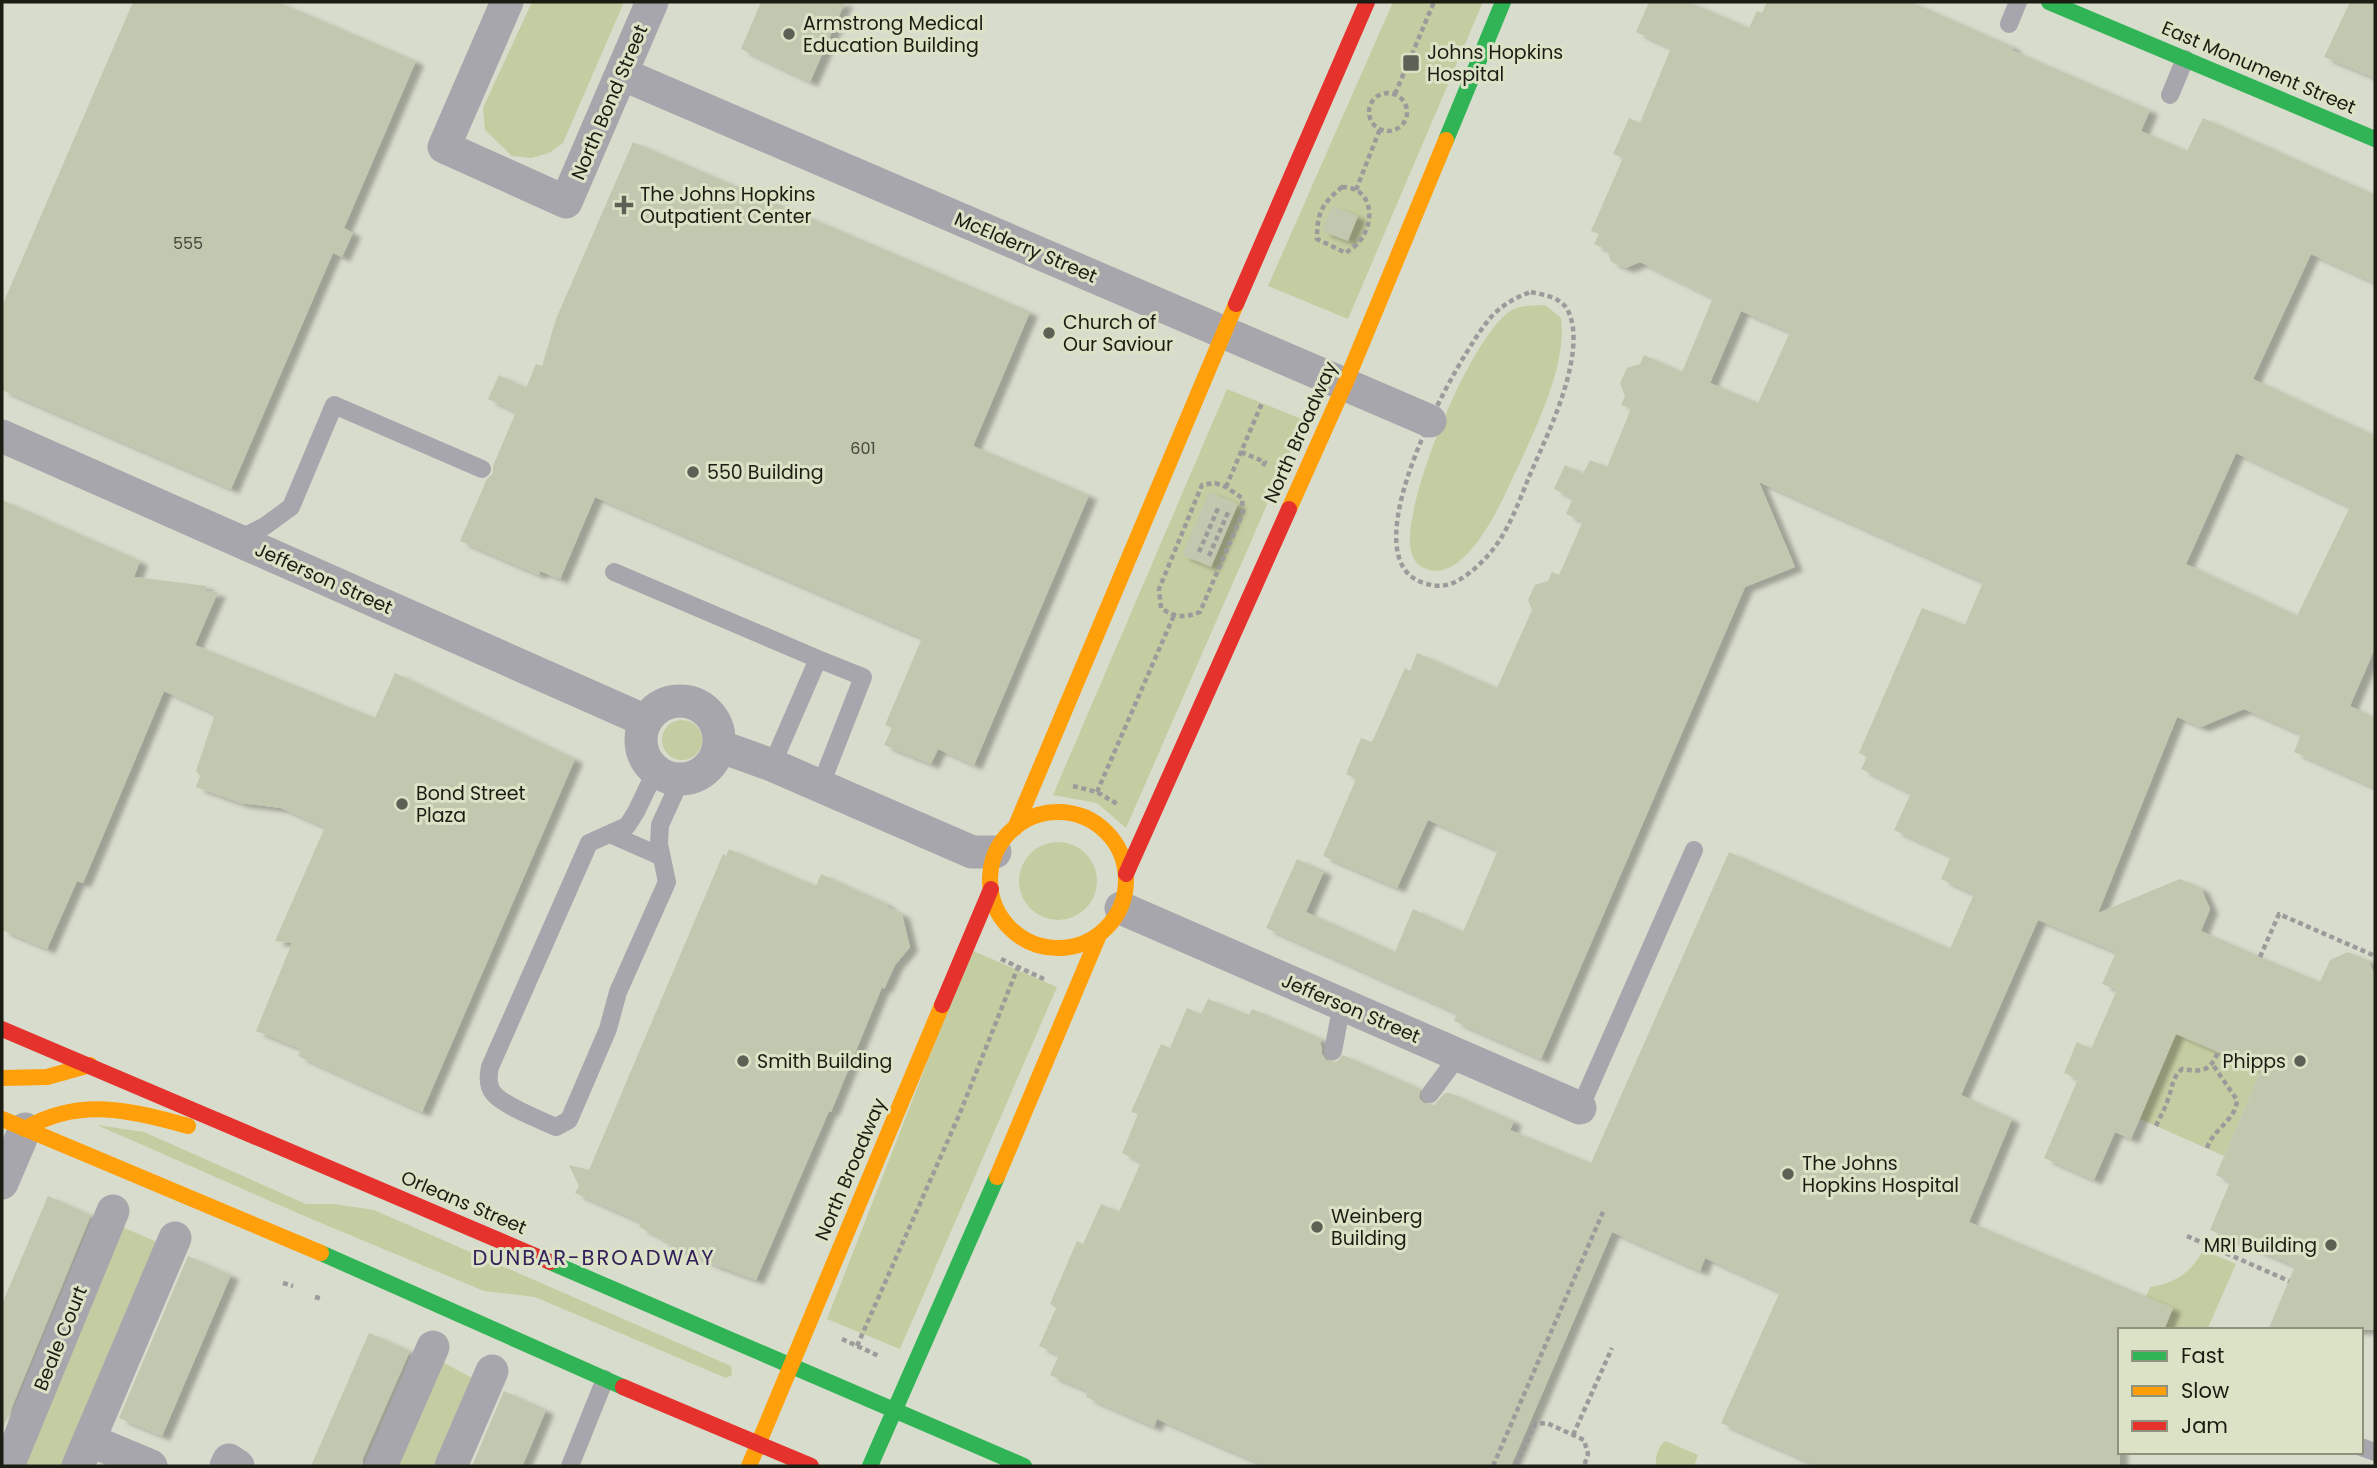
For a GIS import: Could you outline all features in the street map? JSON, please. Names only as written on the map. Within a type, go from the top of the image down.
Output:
[{"type":"main road","points":[[1099,935],[1079,945],[1055,948],[1032,944],[1014,932],[999,915],[990,888],[990,873],[1367,2]]},
{"type":"main road","name":"North Broadway","points":[[1126,874],[1345,384],[1503,2]]},
{"type":"main road","name":"East Monument Street","points":[[2049,2],[2185,59],[2372,129]]},
{"type":"main road","points":[[870,1466],[1010,1147],[1099,935],[1121,908],[1124,897],[1126,874],[1121,852],[1107,833],[1089,819],[1068,812],[1045,813],[1025,820],[1005,840]]},
{"type":"main road","name":"North Broadway","points":[[749,1466],[990,888]]},
{"type":"main road","name":"Orleans Street","points":[[2,1029],[894,1408],[1024,1466]]},
{"type":"main road","points":[[2,1078],[50,1077],[72,1073],[90,1065]]},
{"type":"main road","points":[[13,1124],[60,1112],[89,1109],[122,1112],[165,1119],[357,1179]]},
{"type":"main road","points":[[13,1124],[324,1254],[605,1379],[811,1466]]},
{"type":"street","name":"North Bond Street","points":[[498,5],[444,148],[566,202],[652,2]]},
{"type":"street","name":"McElderry Street","points":[[622,74],[1430,421]]},
{"type":"street","name":"Jefferson Street","points":[[2,436],[646,721]]},
{"type":"street","points":[[676,701],[688,702],[709,713],[719,735],[719,747],[705,770],[694,776],[668,774],[647,760],[642,747],[642,733],[646,721],[654,711],[676,701]]},
{"type":"street","points":[[719,747],[772,765],[972,852],[1005,840]]},
{"type":"street","name":"Jefferson Street","points":[[1121,908],[1580,1108]]},
{"type":"street","points":[[2,1183],[13,1124]]},
{"type":"street","name":"Beale Court","points":[[8,1466],[113,1211]]},
{"type":"street","points":[[151,1466],[83,1453],[175,1238]]},
{"type":"street","points":[[382,1466],[433,1347]]},
{"type":"street","points":[[451,1466],[492,1371]]},
{"type":"street","points":[[226,1466],[229,1460],[238,1466]]},
{"type":"lane","points":[[2009,24],[2018,2]]},
{"type":"lane","points":[[2170,95],[2185,59]]},
{"type":"lane","points":[[237,540],[265,526],[291,507],[334,405],[482,469]]},
{"type":"lane","points":[[614,572],[863,677],[820,787]]},
{"type":"lane","points":[[772,765],[818,659]]},
{"type":"lane","points":[[668,774],[660,825],[660,856],[667,882],[618,992],[608,1030],[569,1120],[556,1127],[523,1112],[494,1094],[488,1080],[490,1067],[589,843],[627,826],[668,774]]},
{"type":"lane","points":[[610,834],[660,856]]},
{"type":"lane","points":[[1580,1108],[1694,850]]},
{"type":"lane","points":[[1333,1051],[1342,1004]]},
{"type":"lane","points":[[1430,1094],[1459,1055]]},
{"type":"lane","points":[[570,1466],[605,1379]]},
{"type":"path","points":[[1395,94],[1434,2]]},
{"type":"path","points":[[1382,94],[1395,94],[1404,102],[1405,119],[1402,125],[1392,131],[1380,129],[1371,120],[1369,108],[1382,94]]},
{"type":"path","points":[[1356,190],[1380,129]]},
{"type":"path","points":[[1342,187],[1356,190],[1364,194],[1369,202],[1368,220],[1361,241],[1346,253],[1317,239],[1317,220],[1325,201],[1342,187]]},
{"type":"path","points":[[1531,292],[1551,296],[1565,307],[1574,334],[1571,367],[1560,404],[1517,506],[1497,543],[1477,566],[1459,580],[1441,587],[1420,582],[1405,573],[1396,554],[1395,530],[1402,496],[1430,421],[1470,346],[1493,315],[1517,296],[1531,292]]},
{"type":"path","points":[[1226,487],[1262,403]]},
{"type":"path","points":[[1241,452],[1265,462],[1262,468]]},
{"type":"path","points":[[1215,483],[1226,487],[1241,498],[1243,512],[1200,612],[1185,618],[1174,615],[1161,608],[1159,589],[1202,485],[1215,483]]},
{"type":"path","points":[[1199,552],[1219,506]]},
{"type":"path","points":[[1209,556],[1229,510]]},
{"type":"path","points":[[1097,792],[1174,615]]},
{"type":"path","points":[[1065,783],[1097,792],[1120,805]]},
{"type":"path","points":[[2260,957],[2279,914],[2375,956]]},
{"type":"path","points":[[995,957],[1055,984]]},
{"type":"path","points":[[857,1346],[960,1113],[1018,967]]},
{"type":"path","points":[[2156,1126],[2169,1098],[2170,1084],[2178,1072],[2182,1069],[2198,1071],[2213,1065],[2218,1052]]},
{"type":"path","points":[[2207,1148],[2213,1133],[2227,1121],[2237,1105],[2237,1100],[2213,1065]]},
{"type":"path","points":[[1493,1466],[1603,1212]]},
{"type":"path","points":[[2187,1236],[2289,1281]]},
{"type":"path","points":[[283,1283],[293,1286]]},
{"type":"path","points":[[315,1297],[323,1299]]},
{"type":"path","points":[[836,1336],[885,1358]]},
{"type":"path","points":[[1573,1435],[1612,1348]]},
{"type":"path","points":[[1517,1466],[1535,1424],[1547,1423],[1584,1440],[1588,1454],[1584,1466]]},
{"type":"green space","points":[[532,2],[624,2],[563,143],[549,153],[531,158],[512,156],[485,130],[483,108]]},
{"type":"green space","points":[[1393,2],[1483,2],[1348,319],[1268,286]]},
{"type":"green space","points":[[1545,305],[1561,318],[1562,338],[1553,382],[1526,449],[1495,514],[1464,557],[1451,567],[1438,571],[1424,568],[1415,561],[1411,550],[1412,519],[1430,455],[1460,384],[1493,328],[1509,312],[1522,307]]},
{"type":"green space","points":[[1227,389],[1304,420],[1126,828],[1097,803],[1053,795]]},
{"type":"green space","points":[[682,720],[696,726],[702,740],[696,754],[682,760],[668,754],[662,740],[668,726]]},
{"type":"green space","points":[[1058,842],[1073,845],[1086,853],[1094,866],[1097,881],[1094,896],[1086,909],[1073,917],[1058,920],[1043,917],[1030,909],[1022,896],[1019,881],[1022,866],[1030,853],[1043,845]]},
{"type":"green space","points":[[971,950],[1057,987],[900,1349],[827,1319]]},
{"type":"green space","points":[[2176,1034],[2261,1070],[2224,1156],[2140,1119]]},
{"type":"green space","points":[[97,1125],[144,1132],[306,1204],[334,1204],[374,1210],[731,1366],[732,1375],[726,1378],[535,1297],[484,1291]]},
{"type":"green space","points":[[113,1223],[166,1246],[72,1466],[20,1466]]},
{"type":"green space","points":[[2203,1250],[2236,1264],[2208,1328],[2165,1327],[2173,1308],[2146,1297],[2150,1287],[2174,1280],[2193,1265]]},
{"type":"green space","points":[[433,1357],[480,1382],[445,1466],[386,1466]]},
{"type":"green space","points":[[1666,1441],[1698,1455],[1694,1466],[1656,1466],[1658,1452]]},
{"type":"building","points":[[133,2],[278,2],[416,61],[344,228],[353,233],[342,257],[333,253],[231,489],[2,390],[2,306]]},
{"type":"building","name":"Armstrong Medical Education Building","points":[[761,2],[845,2],[810,82],[741,49]]},
{"type":"building","name":"Johns Hopkins Hospital","points":[[1649,2],[1689,2],[1749,28],[1757,11],[1762,13],[1767,2],[1911,2],[2013,47],[2012,50],[2150,110],[2141,131],[2187,151],[2203,118],[2375,195],[2375,283],[2311,254],[2253,379],[2375,436],[2375,648],[2350,706],[2375,718],[2375,788],[2294,752],[2301,734],[2244,709],[2201,727],[2177,717],[2098,913],[2180,879],[2201,888],[2210,909],[2201,931],[2260,957],[2320,982],[2330,960],[2348,952],[2368,960],[2375,975],[2375,1330],[2269,1328],[2295,1266],[2210,1230],[2230,1182],[2216,1175],[2261,1070],[2176,1034],[2131,1139],[2115,1132],[2094,1180],[2044,1158],[2078,1079],[2064,1073],[2077,1042],[2091,1049],[2117,990],[2102,984],[2116,952],[2038,920],[1961,1095],[2012,1119],[1969,1222],[2173,1308],[2165,1328],[2118,1328],[2120,1466],[1818,1466],[1721,1423],[1780,1292],[1705,1258],[1700,1271],[1612,1232],[1511,1466],[1266,1466],[1157,1419],[1154,1427],[1086,1397],[1088,1391],[1050,1375],[1059,1355],[1039,1346],[1056,1308],[1050,1304],[1077,1241],[1083,1244],[1101,1204],[1119,1212],[1141,1162],[1122,1153],[1138,1114],[1131,1112],[1161,1044],[1170,1048],[1187,1008],[1201,1014],[1208,999],[1249,1015],[1252,1009],[1322,1039],[1320,1045],[1326,1060],[1336,1062],[1343,1055],[1420,1089],[1419,1098],[1424,1103],[1434,1105],[1445,1093],[1450,1093],[1514,1121],[1510,1130],[1591,1163],[1729,852],[1950,949],[1974,894],[1941,879],[1951,856],[1894,830],[1911,793],[1861,769],[1867,757],[1859,753],[1922,608],[1965,625],[1983,582],[1759,482],[1795,567],[1745,587],[1541,1059],[1454,1021],[1457,1013],[1266,928],[1297,859],[1324,871],[1306,912],[1395,952],[1413,909],[1463,932],[1498,850],[1428,820],[1397,888],[1323,856],[1356,779],[1346,774],[1361,738],[1372,742],[1405,668],[1410,671],[1417,653],[1497,688],[1532,610],[1528,600],[1535,585],[1548,581],[1552,572],[1559,575],[1583,521],[1566,514],[1573,498],[1554,489],[1565,465],[1583,474],[1590,460],[1607,467],[1631,409],[1621,405],[1625,396],[1620,383],[1627,368],[1640,364],[1644,355],[1682,372],[1713,298],[1640,262],[1626,268],[1611,262],[1607,250],[1594,244],[1599,234],[1591,231],[1623,158],[1613,154],[1629,118],[1640,123],[1671,48],[1636,32]],"holes":[[[1741,311],[1790,332],[1758,403],[1710,383]],[[2236,453],[2350,507],[2297,616],[2186,564]]]},
{"type":"building","points":[[2350,2],[2375,2],[2375,78],[2324,57]]},
{"type":"building","points":[[633,142],[1030,312],[973,446],[1089,495],[974,765],[938,749],[931,764],[884,745],[892,728],[885,725],[922,638],[595,497],[560,579],[540,571],[539,575],[460,541],[487,479],[493,473],[493,466],[516,412],[488,399],[499,375],[526,388],[536,364],[542,366],[556,319]]},
{"type":"building","points":[[1332,206],[1358,216],[1348,241],[1322,231]]},
{"type":"building","points":[[1209,492],[1238,504],[1211,567],[1182,555]]},
{"type":"building","name":"Bond Street Plaza","points":[[2,500],[140,561],[134,577],[207,586],[205,591],[218,592],[195,645],[375,718],[395,673],[575,759],[422,1112],[298,1056],[301,1049],[256,1031],[292,943],[275,941],[325,827],[281,808],[241,803],[196,787],[200,776],[196,771],[215,714],[164,691],[83,883],[77,881],[47,949],[2,930]]},
{"type":"building","name":"Smith Building","points":[[729,849],[816,886],[821,874],[887,904],[886,906],[902,914],[910,947],[895,965],[884,989],[882,987],[831,1112],[829,1111],[756,1280],[662,1242],[663,1239],[639,1227],[641,1222],[575,1193],[579,1186],[569,1165],[589,1170],[723,854],[726,856]]},
{"type":"building","points":[[48,1196],[91,1215],[2,1431],[2,1304]]},
{"type":"building","points":[[188,1256],[231,1275],[162,1436],[119,1418]]},
{"type":"building","points":[[369,1333],[410,1351],[363,1458],[362,1466],[311,1466]]},
{"type":"building","points":[[504,1391],[546,1410],[528,1453],[522,1466],[472,1466]]},
{"type":"traffic: fast","points":[[1446,140],[1503,2]]},
{"type":"traffic: fast","points":[[2049,2],[2375,139]]},
{"type":"traffic: fast","points":[[870,1466],[997,1177]]},
{"type":"traffic: fast","points":[[321,1253],[623,1387]]},
{"type":"traffic: fast","points":[[550,1262],[1024,1466]]},
{"type":"traffic: slow","points":[[1289,509],[1345,384],[1446,140]]},
{"type":"traffic: slow","points":[[1015,828],[1236,304]]},
{"type":"traffic: slow","points":[[1058,812],[1084,817],[1106,832],[1121,854],[1126,880],[1121,906],[1106,928],[1084,943],[1058,948],[1032,943],[1010,928],[995,906],[990,880],[995,854],[1010,832],[1032,817],[1058,812]]},
{"type":"traffic: slow","points":[[997,1177],[1099,935]]},
{"type":"traffic: slow","points":[[749,1466],[942,1005]]},
{"type":"traffic: slow","points":[[2,1078],[47,1077],[90,1065]]},
{"type":"traffic: slow","points":[[25,1129],[45,1119],[85,1110],[126,1111],[188,1126]]},
{"type":"traffic: slow","points":[[2,1119],[321,1253]]},
{"type":"traffic: jam","points":[[1236,304],[1367,2]]},
{"type":"traffic: jam","points":[[1126,874],[1289,509]]},
{"type":"traffic: jam","points":[[942,1005],[991,889]]},
{"type":"traffic: jam","points":[[2,1029],[550,1262]]},
{"type":"traffic: jam","points":[[623,1387],[811,1466]]},
{"type":"place","name":"Armstrong Medical Education Building","points":[[789,34]]},
{"type":"place","name":"Johns Hopkins Hospital","points":[[1411,63]]},
{"type":"place","name":"The Johns Hopkins Outpatient Center","points":[[624,205]]},
{"type":"place","name":"Church of Our Saviour","points":[[1049,333]]},
{"type":"place","name":"550 Building","points":[[693,472]]},
{"type":"place","name":"Bond Street Plaza","points":[[402,804]]},
{"type":"place","name":"Smith Building","points":[[743,1061]]},
{"type":"place","name":"Phipps","points":[[2300,1061]]},
{"type":"place","name":"The Johns Hopkins Hospital","points":[[1788,1174]]},
{"type":"place","name":"Weinberg Building","points":[[1317,1227]]},
{"type":"place","name":"MRI Building","points":[[2331,1245]]},
{"type":"district","name":"DUNBAR-BROADWAY","points":[[594,1258]]}]
